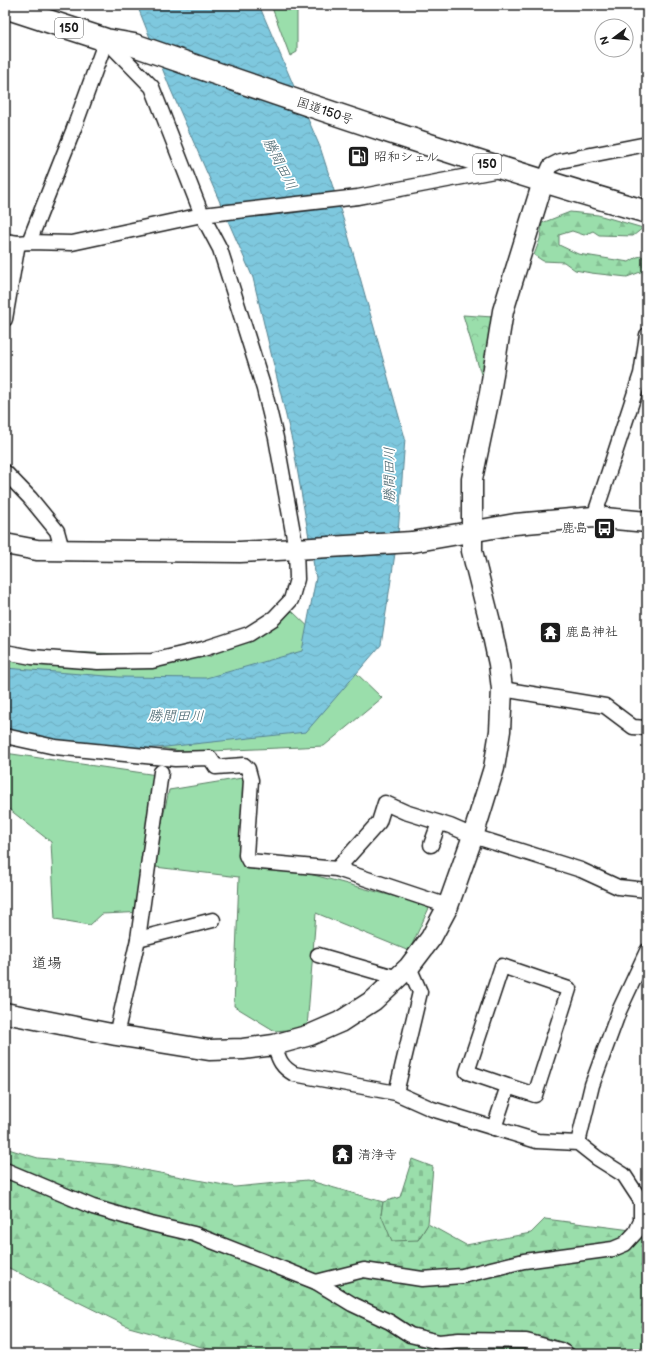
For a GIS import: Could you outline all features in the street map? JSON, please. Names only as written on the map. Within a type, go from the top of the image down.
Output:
[{"type":"highway","name":"国道150号","points":[[5,7],[106,40],[134,45],[328,112],[543,182],[647,212]]},
{"type":"street","points":[[5,319],[17,242],[73,131],[106,40],[152,87],[209,214],[264,389],[276,438],[299,549],[297,579],[291,600],[274,618],[249,634],[203,649],[152,661],[98,662],[32,657],[5,652]]},
{"type":"street","points":[[5,1013],[116,1035],[209,1050],[243,1049],[274,1045],[310,1035],[340,1022],[374,1000],[404,973],[431,938],[448,906],[473,836],[494,768],[500,731],[502,689],[499,664],[472,551],[471,532],[472,479],[490,393],[503,311],[543,182],[550,166],[560,161],[647,144]]},
{"type":"street","points":[[17,242],[72,243],[209,214],[358,196],[504,169]]},
{"type":"street","points":[[594,517],[641,374],[647,335]]},
{"type":"street","points":[[5,472],[30,498],[57,531],[62,549]]},
{"type":"street","points":[[5,544],[37,550],[62,549],[240,552],[404,542],[515,524],[594,517],[647,522]]},
{"type":"street","points":[[502,689],[605,706],[633,727],[647,728]]},
{"type":"street","points":[[5,736],[55,747],[175,759],[210,758],[216,767],[244,765],[248,770],[251,780],[246,855],[249,861],[337,869],[448,906]]},
{"type":"street","points":[[116,1035],[138,939],[161,772]]},
{"type":"street","points":[[337,869],[378,822],[385,803],[405,812],[473,836],[581,870],[618,887],[647,890]]},
{"type":"street","points":[[431,845],[439,823]]},
{"type":"street","points":[[138,939],[213,920]]},
{"type":"street","points":[[578,1143],[592,1085],[619,1011],[647,951]]},
{"type":"street","points":[[318,955],[404,973],[420,992],[396,1093]]},
{"type":"street","points":[[502,966],[569,989],[535,1095],[508,1086],[467,1072],[502,966]]},
{"type":"street","points":[[274,1045],[279,1059],[285,1069],[294,1074],[396,1093],[432,1109],[537,1141],[578,1143],[597,1158],[624,1174],[641,1201],[641,1221],[636,1232],[625,1244],[613,1249],[524,1261],[462,1276],[422,1279],[364,1270],[316,1282]]},
{"type":"street","points":[[494,1128],[508,1086]]},
{"type":"street","points":[[5,1170],[93,1207],[151,1224],[194,1234],[316,1282],[352,1304],[390,1322],[410,1336],[439,1342],[460,1340],[526,1341],[560,1350],[567,1354]]},
{"type":"green space","points":[[271,5],[297,5],[297,52],[290,56]]},
{"type":"green space","points":[[570,212],[598,215],[643,228],[633,236],[599,235],[593,231],[584,235],[572,231],[559,235],[559,245],[578,254],[629,262],[642,256],[647,265],[646,270],[627,277],[591,273],[575,270],[564,262],[543,261],[534,255],[540,239],[542,223]]},
{"type":"green space","points":[[463,315],[493,317],[483,381]]},
{"type":"green space","points":[[292,611],[382,698],[324,746],[188,752],[5,725],[5,650],[209,657]]},
{"type":"green space","points":[[5,753],[157,775],[156,849],[169,790],[248,777],[242,856],[430,906],[409,951],[316,913],[307,1028],[275,1031],[234,1006],[239,877],[155,867],[146,912],[102,914],[90,925],[55,919],[51,842],[5,806]]},
{"type":"green space","points":[[5,1148],[38,1158],[117,1165],[235,1187],[307,1180],[383,1202],[381,1215],[418,1240],[428,1224],[466,1245],[531,1233],[545,1219],[647,1232],[647,1354],[227,1354],[129,1327],[5,1266]]},
{"type":"green space","points":[[412,1159],[433,1167],[428,1224],[418,1240],[392,1241],[381,1215],[383,1202],[400,1197]]},
{"type":"water","name":"勝間田川","points":[[137,5],[259,5],[320,147],[347,231],[405,438],[398,534],[381,645],[306,732],[156,748],[55,747],[5,735],[5,668],[119,677],[206,678],[302,651],[316,578],[293,445],[253,278],[170,88]]},
{"type":"place","name":"昭和シェル","points":[[359,157]]},
{"type":"place","name":"鹿島","points":[[604,528]]},
{"type":"place","name":"鹿島神社","points":[[550,632]]},
{"type":"place","name":"清浄寺","points":[[342,1155]]},
{"type":"district","name":"道場","points":[[47,963]]}]
